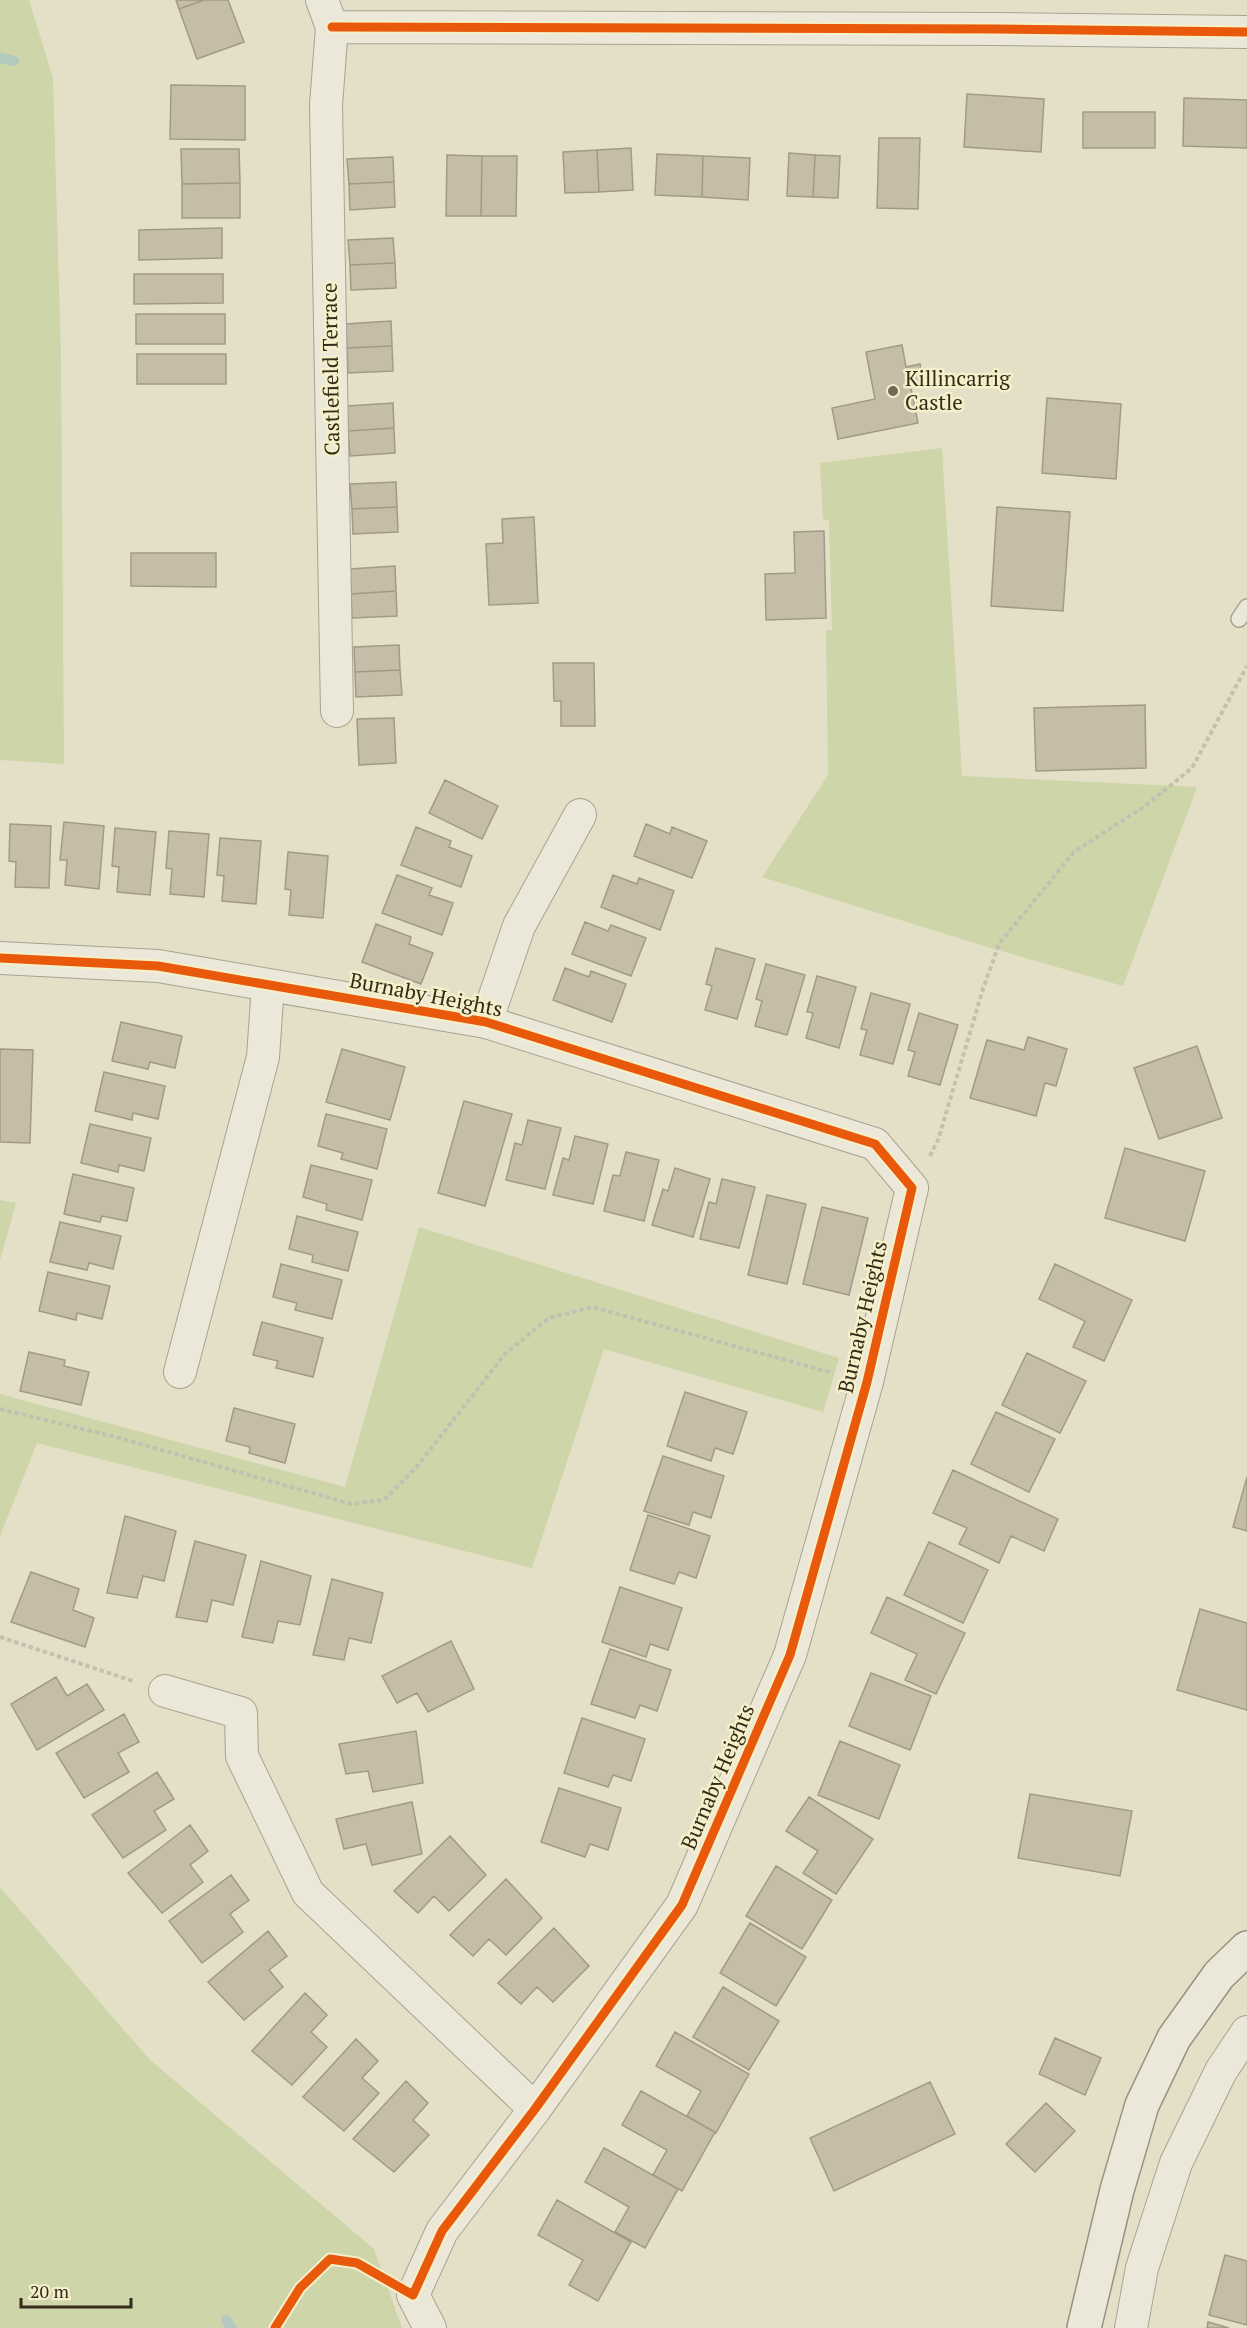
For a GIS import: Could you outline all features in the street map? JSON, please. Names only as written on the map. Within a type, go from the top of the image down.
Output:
[{"type":"main road","points":[[1084,2328],[1117,2190],[1142,2105],[1174,2038],[1220,1975],[1247,1948]]},
{"type":"street","points":[[327,13],[998,29],[1247,32]]},
{"type":"street","name":"Castlefield Terrace","points":[[327,13],[326,105],[337,711]]},
{"type":"street","name":"Burnaby Heights","points":[[486,1022],[519,926],[580,815]]},
{"type":"street","name":"Burnaby Heights","points":[[0,958],[158,966],[486,1022],[875,1144],[912,1188],[867,1382],[790,1655],[682,1905],[535,2109],[442,2231],[413,2295]]},
{"type":"street","points":[[180,1372],[262,1057],[268,985]]},
{"type":"street","points":[[165,1691],[241,1713],[242,1756],[308,1893],[535,2109]]},
{"type":"street","points":[[1131,2328],[1142,2268],[1176,2163],[1221,2071],[1247,2032]]},
{"type":"street","points":[[413,2295],[430,2328]]},
{"type":"path","points":[[912,1188],[938,1140],[983,989],[999,944],[1074,852],[1145,806],[1192,768],[1247,666]]},
{"type":"path","points":[[0,1409],[116,1437],[351,1504],[384,1500],[415,1469],[505,1354],[549,1318],[592,1307],[867,1382]]},
{"type":"path","points":[[0,1636],[165,1691]]},
{"type":"path","points":[[275,2328],[300,2288],[330,2259],[357,2262],[413,2295]]},
{"type":"green space","points":[[0,0],[29,0],[53,78],[61,357],[64,764],[0,760]]},
{"type":"green space","points":[[942,448],[962,776],[1197,787],[1123,986],[984,946],[762,877],[828,775],[826,630],[832,630],[829,520],[823,519],[820,463]]},
{"type":"green space","points":[[0,1200],[16,1203],[0,1260]]},
{"type":"green space","points":[[419,1227],[839,1358],[823,1412],[604,1349],[532,1568],[37,1443],[0,1536],[0,1394],[345,1487]]},
{"type":"green space","points":[[0,1887],[150,2060],[374,2249],[402,2328],[0,2328]]},
{"type":"building","points":[[176,0],[204,0],[179,9]]},
{"type":"building","points":[[204,0],[228,0],[244,42],[197,59],[179,9]]},
{"type":"building","points":[[171,85],[245,86],[245,140],[170,139]]},
{"type":"building","points":[[967,94],[1044,99],[1041,152],[964,147]]},
{"type":"building","points":[[1184,98],[1247,100],[1247,148],[1183,146]]},
{"type":"building","points":[[1083,112],[1155,112],[1155,148],[1083,148]]},
{"type":"building","points":[[879,138],[920,138],[918,209],[877,208]]},
{"type":"building","points":[[631,148],[633,190],[599,192],[597,150]]},
{"type":"building","points":[[181,149],[239,149],[240,183],[182,184]]},
{"type":"building","points":[[597,150],[599,192],[565,193],[563,152]]},
{"type":"building","points":[[789,153],[815,155],[813,197],[787,196]]},
{"type":"building","points":[[657,154],[703,156],[702,197],[655,195]]},
{"type":"building","points":[[447,155],[482,156],[481,216],[446,216]]},
{"type":"building","points":[[815,155],[840,156],[838,198],[813,197]]},
{"type":"building","points":[[482,156],[517,156],[516,216],[481,216]]},
{"type":"building","points":[[703,156],[750,158],[748,200],[702,197]]},
{"type":"building","points":[[393,157],[394,182],[349,184],[347,159]]},
{"type":"building","points":[[394,182],[395,207],[350,210],[349,184]]},
{"type":"building","points":[[240,183],[240,218],[182,218],[182,184]]},
{"type":"building","points":[[222,228],[222,258],[139,260],[139,230]]},
{"type":"building","points":[[393,238],[395,263],[350,265],[348,240]]},
{"type":"building","points":[[395,263],[396,288],[351,290],[350,265]]},
{"type":"building","points":[[134,274],[223,274],[223,303],[134,304]]},
{"type":"building","points":[[136,314],[225,314],[225,344],[136,344]]},
{"type":"building","points":[[391,321],[392,346],[347,348],[346,324]]},
{"type":"building","name":"Killincarrig Castle","points":[[902,345],[906,367],[920,364],[923,380],[910,383],[918,423],[838,439],[832,408],[875,399],[866,352]]},
{"type":"building","points":[[392,346],[393,371],[348,373],[347,348]]},
{"type":"building","points":[[137,354],[226,354],[226,384],[137,384]]},
{"type":"building","points":[[1047,398],[1121,404],[1116,479],[1042,473]]},
{"type":"building","points":[[393,403],[394,428],[348,431],[347,406]]},
{"type":"building","points":[[394,428],[395,453],[350,456],[348,431]]},
{"type":"building","points":[[396,482],[397,507],[352,509],[350,484]]},
{"type":"building","points":[[397,507],[398,532],[353,534],[352,509]]},
{"type":"building","points":[[997,507],[1070,512],[1063,611],[991,606]]},
{"type":"building","points":[[534,517],[538,603],[489,605],[486,544],[503,543],[502,519]]},
{"type":"building","points":[[824,531],[826,618],[766,620],[765,574],[795,573],[794,532]]},
{"type":"building","points":[[131,553],[216,553],[216,587],[131,586]]},
{"type":"building","points":[[395,566],[396,591],[351,594],[350,569]]},
{"type":"building","points":[[396,591],[397,616],[352,618],[351,594]]},
{"type":"building","points":[[399,645],[400,670],[355,672],[354,647]]},
{"type":"building","points":[[553,663],[594,663],[595,726],[561,726],[561,701],[554,701]]},
{"type":"building","points":[[400,670],[402,695],[356,697],[355,672]]},
{"type":"building","points":[[1145,705],[1146,768],[1036,771],[1034,708]]},
{"type":"building","points":[[394,718],[396,763],[359,765],[357,719]]},
{"type":"building","points":[[445,780],[498,806],[482,839],[429,813]]},
{"type":"building","points":[[64,822],[104,826],[99,889],[65,885],[67,860],[60,860]]},
{"type":"building","points":[[10,824],[51,826],[49,888],[15,887],[16,862],[9,861]]},
{"type":"building","points":[[646,824],[670,834],[672,827],[707,841],[692,878],[634,856]]},
{"type":"building","points":[[416,827],[451,841],[449,847],[472,856],[461,887],[401,865]]},
{"type":"building","points":[[115,828],[156,832],[150,895],[117,892],[119,867],[112,866]]},
{"type":"building","points":[[169,831],[209,834],[204,897],[170,894],[172,869],[166,868]]},
{"type":"building","points":[[220,838],[261,841],[256,904],[222,901],[224,876],[217,875]]},
{"type":"building","points":[[288,852],[328,856],[323,918],[289,915],[291,890],[285,889]]},
{"type":"building","points":[[397,875],[432,888],[429,895],[453,903],[442,935],[382,913]]},
{"type":"building","points":[[613,875],[637,884],[639,878],[674,891],[660,930],[601,907]]},
{"type":"building","points":[[585,922],[608,931],[611,925],[646,938],[631,976],[572,954]]},
{"type":"building","points":[[376,924],[411,937],[409,944],[433,953],[421,984],[362,962]]},
{"type":"building","points":[[716,948],[755,959],[737,1019],[705,1010],[712,986],[706,984]]},
{"type":"building","points":[[766,964],[805,975],[787,1035],[755,1026],[762,1001],[756,999]]},
{"type":"building","points":[[565,968],[589,977],[591,971],[626,984],[612,1022],[553,1000]]},
{"type":"building","points":[[817,976],[856,987],[839,1048],[806,1038],[813,1013],[807,1012]]},
{"type":"building","points":[[871,993],[910,1004],[893,1064],[860,1055],[867,1030],[861,1029]]},
{"type":"building","points":[[919,1013],[958,1025],[940,1085],[908,1076],[915,1052],[908,1050]]},
{"type":"building","points":[[121,1022],[182,1036],[175,1068],[150,1062],[148,1069],[112,1061]]},
{"type":"building","points":[[1028,1037],[1067,1049],[1056,1086],[1045,1083],[1036,1116],[970,1098],[987,1040],[1024,1050]]},
{"type":"building","points":[[1197,1046],[1222,1118],[1159,1139],[1134,1068]]},
{"type":"building","points":[[0,1049],[33,1050],[30,1143],[0,1142]]},
{"type":"building","points":[[342,1049],[405,1067],[390,1120],[326,1102]]},
{"type":"building","points":[[104,1072],[165,1086],[158,1119],[133,1113],[132,1120],[95,1111]]},
{"type":"building","points":[[464,1101],[512,1114],[485,1206],[438,1193]]},
{"type":"building","points":[[326,1114],[387,1129],[377,1169],[341,1159],[343,1153],[318,1146]]},
{"type":"building","points":[[528,1120],[561,1128],[545,1189],[506,1180],[515,1143],[522,1145]]},
{"type":"building","points":[[90,1124],[151,1138],[144,1171],[119,1165],[118,1172],[81,1163]]},
{"type":"building","points":[[575,1136],[608,1144],[593,1204],[553,1195],[563,1158],[569,1160]]},
{"type":"building","points":[[1125,1148],[1205,1171],[1185,1241],[1105,1218]]},
{"type":"building","points":[[626,1152],[659,1160],[644,1221],[604,1211],[613,1175],[620,1176]]},
{"type":"building","points":[[311,1165],[372,1180],[362,1220],[326,1210],[327,1204],[303,1197]]},
{"type":"building","points":[[675,1168],[710,1179],[693,1237],[652,1225],[663,1189],[668,1191]]},
{"type":"building","points":[[73,1174],[134,1188],[127,1221],[102,1216],[100,1222],[64,1214]]},
{"type":"building","points":[[722,1179],[755,1187],[739,1248],[700,1239],[709,1202],[716,1204]]},
{"type":"building","points":[[767,1195],[806,1204],[787,1284],[748,1275]]},
{"type":"building","points":[[822,1207],[868,1218],[849,1295],[803,1284]]},
{"type":"building","points":[[297,1216],[358,1232],[348,1271],[312,1262],[313,1255],[289,1249]]},
{"type":"building","points":[[60,1222],[121,1236],[113,1269],[89,1263],[87,1270],[50,1262]]},
{"type":"building","points":[[281,1264],[342,1280],[332,1319],[295,1310],[297,1303],[273,1297]]},
{"type":"building","points":[[1055,1264],[1132,1300],[1104,1361],[1073,1347],[1085,1321],[1039,1299]]},
{"type":"building","points":[[48,1272],[110,1286],[102,1319],[77,1313],[76,1320],[39,1311]]},
{"type":"building","points":[[262,1322],[323,1338],[313,1377],[276,1368],[278,1361],[253,1355]]},
{"type":"building","points":[[29,1352],[65,1360],[64,1366],[89,1372],[81,1405],[20,1391]]},
{"type":"building","points":[[1027,1353],[1086,1381],[1060,1433],[1002,1405]]},
{"type":"building","points":[[685,1392],[747,1412],[733,1454],[715,1448],[711,1461],[667,1446]]},
{"type":"building","points":[[234,1408],[295,1424],[285,1463],[249,1453],[250,1447],[226,1441]]},
{"type":"building","points":[[996,1412],[1055,1439],[1029,1492],[971,1464]]},
{"type":"building","points":[[663,1456],[724,1476],[711,1518],[693,1512],[689,1525],[644,1511]]},
{"type":"building","points":[[953,1470],[1058,1519],[1044,1551],[1011,1536],[999,1563],[959,1544],[967,1528],[933,1513]]},
{"type":"building","points":[[1247,1477],[1247,1531],[1233,1527]]},
{"type":"building","points":[[648,1515],[710,1536],[696,1578],[679,1572],[674,1584],[630,1570]]},
{"type":"building","points":[[125,1516],[176,1531],[164,1581],[143,1576],[137,1598],[107,1593]]},
{"type":"building","points":[[195,1541],[246,1555],[233,1605],[212,1600],[207,1622],[176,1617]]},
{"type":"building","points":[[929,1542],[988,1570],[963,1623],[904,1595]]},
{"type":"building","points":[[261,1561],[311,1576],[300,1625],[278,1621],[273,1643],[242,1637]]},
{"type":"building","points":[[31,1572],[79,1589],[73,1610],[94,1618],[85,1647],[11,1622]]},
{"type":"building","points":[[332,1579],[383,1593],[371,1643],[349,1638],[344,1660],[313,1655]]},
{"type":"building","points":[[620,1587],[682,1608],[668,1650],[650,1644],[646,1657],[602,1642]]},
{"type":"building","points":[[887,1597],[965,1633],[936,1694],[905,1680],[917,1654],[871,1633]]},
{"type":"building","points":[[1200,1609],[1247,1623],[1247,1710],[1177,1690]]},
{"type":"building","points":[[451,1641],[474,1689],[428,1712],[417,1693],[397,1703],[382,1676]]},
{"type":"building","points":[[610,1649],[671,1670],[657,1711],[640,1705],[635,1718],[591,1704]]},
{"type":"building","points":[[871,1673],[931,1696],[910,1750],[849,1726]]},
{"type":"building","points":[[56,1677],[67,1696],[87,1684],[104,1710],[37,1750],[11,1704]]},
{"type":"building","points":[[124,1714],[139,1742],[118,1753],[129,1772],[84,1798],[56,1753]]},
{"type":"building","points":[[582,1718],[645,1739],[631,1781],[613,1775],[608,1787],[564,1773]]},
{"type":"building","points":[[416,1731],[423,1783],[373,1792],[368,1771],[346,1774],[339,1744]]},
{"type":"building","points":[[840,1741],[900,1765],[879,1819],[818,1795]]},
{"type":"building","points":[[157,1772],[174,1799],[154,1811],[166,1830],[123,1858],[92,1815]]},
{"type":"building","points":[[559,1788],[621,1808],[608,1850],[590,1844],[585,1857],[541,1842]]},
{"type":"building","points":[[1030,1794],[1132,1811],[1120,1876],[1018,1858]]},
{"type":"building","points":[[809,1797],[873,1839],[836,1894],[803,1873],[818,1851],[786,1831]]},
{"type":"building","points":[[412,1802],[422,1854],[372,1865],[366,1844],[344,1849],[336,1819]]},
{"type":"building","points":[[190,1825],[208,1851],[190,1865],[203,1882],[162,1913],[128,1873]]},
{"type":"building","points":[[450,1836],[486,1875],[449,1911],[434,1896],[418,1913],[394,1891]]},
{"type":"building","points":[[776,1866],[832,1900],[802,1949],[746,1916]]},
{"type":"building","points":[[231,1875],[249,1900],[230,1914],[243,1932],[202,1963],[169,1921]]},
{"type":"building","points":[[506,1879],[542,1918],[506,1955],[489,1939],[473,1956],[450,1935]]},
{"type":"building","points":[[750,1923],[806,1957],[776,2006],[720,1973]]},
{"type":"building","points":[[554,1928],[589,1966],[553,2002],[537,1987],[521,2004],[498,1983]]},
{"type":"building","points":[[268,1931],[287,1956],[269,1970],[283,1987],[244,2020],[208,1982]]},
{"type":"building","points":[[723,1987],[779,2021],[749,2070],[693,2037]]},
{"type":"building","points":[[305,1993],[327,2015],[311,2032],[327,2047],[292,2085],[252,2051]]},
{"type":"building","points":[[675,2032],[749,2074],[716,2133],[687,2116],[701,2091],[656,2066]]},
{"type":"building","points":[[1055,2038],[1101,2058],[1085,2095],[1039,2074]]},
{"type":"building","points":[[356,2039],[378,2061],[362,2078],[379,2093],[344,2131],[303,2097]]},
{"type":"building","points":[[406,2081],[428,2103],[413,2120],[429,2135],[394,2172],[353,2139]]},
{"type":"building","points":[[930,2082],[955,2134],[834,2191],[810,2138]]},
{"type":"building","points":[[641,2091],[715,2132],[682,2191],[653,2175],[667,2150],[622,2125]]},
{"type":"building","points":[[1046,2103],[1075,2131],[1035,2172],[1006,2144]]},
{"type":"building","points":[[604,2148],[678,2189],[645,2248],[615,2232],[629,2207],[585,2182]]},
{"type":"building","points":[[557,2200],[631,2242],[598,2301],[569,2285],[583,2260],[538,2235]]},
{"type":"building","points":[[1225,2255],[1247,2261],[1247,2325],[1209,2315]]},
{"type":"building","points":[[1208,2322],[1229,2328],[1207,2328]]},
{"type":"waterway","points":[[0,58],[14,61]]},
{"type":"waterway","points":[[226,2320],[232,2328]]},
{"type":"cycle path","points":[[332,27],[1247,32]]},
{"type":"cycle path","points":[[0,958],[158,966],[486,1022],[875,1144],[912,1188],[867,1382],[790,1655],[682,1905],[535,2109],[442,2231],[413,2295]]},
{"type":"cycle path","points":[[275,2328],[300,2288],[330,2259],[357,2263],[413,2295]]},
{"type":"place","name":"Killincarrig Castle","points":[[893,391]]}]
